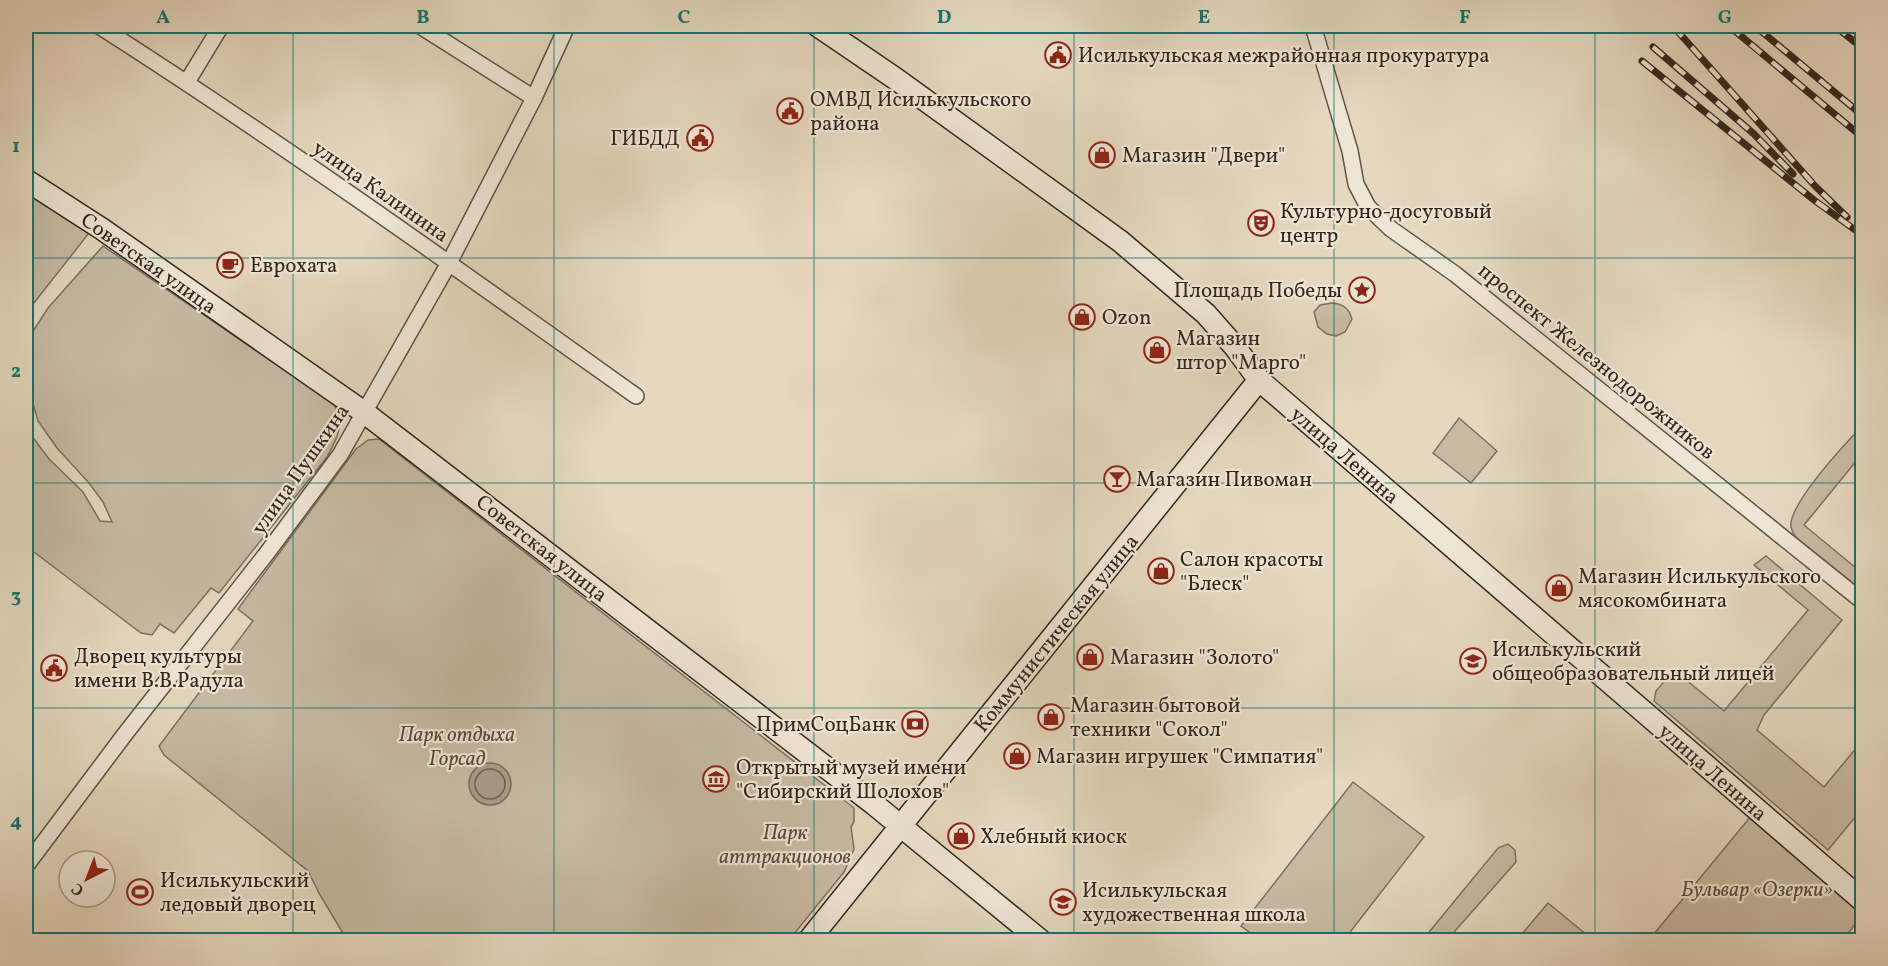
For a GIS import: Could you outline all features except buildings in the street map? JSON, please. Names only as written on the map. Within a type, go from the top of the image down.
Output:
[{"type":"street","name":"улица Калинина","points":[[99,26],[187,82],[450,263],[636,396]]},
{"type":"street","points":[[187,82],[221,26]]},
{"type":"street","points":[[420,26],[534,98]]},
{"type":"street","name":"улица Пушкина","points":[[26,866],[340,455],[450,263],[534,98],[567,26]]},
{"type":"street","name":"улица Ленина","points":[[818,26],[896,79],[1120,241],[1206,314],[1235,347],[1259,380],[1863,900]]},
{"type":"street","name":"проспект Железнодорожников","points":[[1313,26],[1350,151],[1356,184],[1368,207],[1391,229],[1455,274],[1863,601]]},
{"type":"street","name":"Советская улица","points":[[26,180],[102,229],[365,413],[875,805],[1040,940]]},
{"type":"street","name":"Коммунистическая улица","points":[[809,940],[1259,380]]},
{"type":"green space","points":[[26,193],[89,233],[26,313]]},
{"type":"green space","points":[[103,246],[334,404],[339,418],[339,431],[327,457],[219,593],[211,588],[174,633],[160,624],[152,635],[141,633],[26,546],[26,428],[49,459],[83,492],[100,521],[112,522],[103,502],[57,448],[38,421],[30,393],[28,366],[30,336],[48,308]]},
{"type":"green space","points":[[1332,303],[1345,307],[1352,319],[1345,332],[1336,336],[1327,334],[1318,327],[1314,312],[1320,305]]},
{"type":"green space","points":[[1459,418],[1497,451],[1471,483],[1433,453]]},
{"type":"green space","points":[[1862,426],[1862,454],[1804,525],[1862,573],[1862,588],[1857,588],[1798,540],[1791,525],[1794,513],[1810,487]]},
{"type":"green space","name":"Парк отдыха Горсад","points":[[379,439],[854,808],[854,822],[851,827],[854,849],[844,872],[794,934],[786,940],[347,940],[308,871],[164,755],[159,746],[253,621],[238,609],[356,449],[368,440]]},
{"type":"green space","points":[[1766,556],[1842,620],[1764,715],[1757,730],[1824,787],[1862,741],[1862,809],[1828,850],[1654,701],[1656,691],[1674,670],[1724,711],[1808,610],[1754,565]]},
{"type":"green space","points":[[1353,782],[1424,837],[1344,940],[1260,940],[1241,926]]},
{"type":"green space","name":"Бульвар «Озерки»","points":[[1751,816],[1862,915],[1843,940],[1649,940]]},
{"type":"green space","points":[[1508,844],[1515,850],[1516,862],[1447,940],[1425,940],[1425,937],[1498,848]]},
{"type":"green space","points":[[1548,903],[1593,940],[1517,940]]},
{"type":"water","points":[[490,763],[505,769],[511,784],[505,799],[490,805],[475,799],[469,784],[475,769]]},
{"type":"railway","points":[[1673,26],[1815,186],[1847,217]]},
{"type":"railway","points":[[1729,26],[1862,137]]},
{"type":"railway","points":[[1755,26],[1862,115]]},
{"type":"railway","points":[[1835,26],[1862,48]]},
{"type":"railway","points":[[1653,47],[1754,134],[1793,174]]},
{"type":"railway","points":[[1642,61],[1814,200],[1862,235]]},
{"type":"place","name":"Исилькульская межрайонная прокуратура","points":[[1058,55]]},
{"type":"place","name":"ОМВД Исилькульского района","points":[[790,111]]},
{"type":"place","name":"ГИБДД","points":[[700,138]]},
{"type":"place","name":"Магазин \"Двери\"","points":[[1102,155]]},
{"type":"place","name":"Культурно-досуговый центр","points":[[1261,223]]},
{"type":"place","name":"Еврохата","points":[[230,265]]},
{"type":"place","name":"Площадь Победы","points":[[1362,290]]},
{"type":"place","name":"Ozon","points":[[1082,317]]},
{"type":"place","name":"Магазин штор \"Марго\"","points":[[1157,350]]},
{"type":"place","name":"Магазин Пивоман","points":[[1117,479]]},
{"type":"place","name":"Салон красоты \"Блеск\"","points":[[1161,571]]},
{"type":"place","name":"Магазин Исилькульского мясокомбината","points":[[1559,588]]},
{"type":"place","name":"Магазин \"Золото\"","points":[[1090,657]]},
{"type":"place","name":"Исилькульский общеобразовательный лицей","points":[[1473,661]]},
{"type":"place","name":"Дворец культуры имени В.В.Радула","points":[[54,668]]},
{"type":"place","name":"Магазин бытовой техники \"Сокол\"","points":[[1051,717]]},
{"type":"place","name":"ПримСоцБанк","points":[[915,724]]},
{"type":"place","name":"Магазин игрушек \"Симпатия\"","points":[[1017,756]]},
{"type":"place","name":"Открытый музей имени \"Сибирский Шолохов\"","points":[[716,779]]},
{"type":"place","name":"Хлебный киоск","points":[[961,836]]},
{"type":"place","name":"Исилькульский ледовый дворец","points":[[140,892]]},
{"type":"place","name":"Исилькульская художественная школа","points":[[1063,902]]},
{"type":"park label","name":"Парк аттракционов","points":[[785,844]]}]
